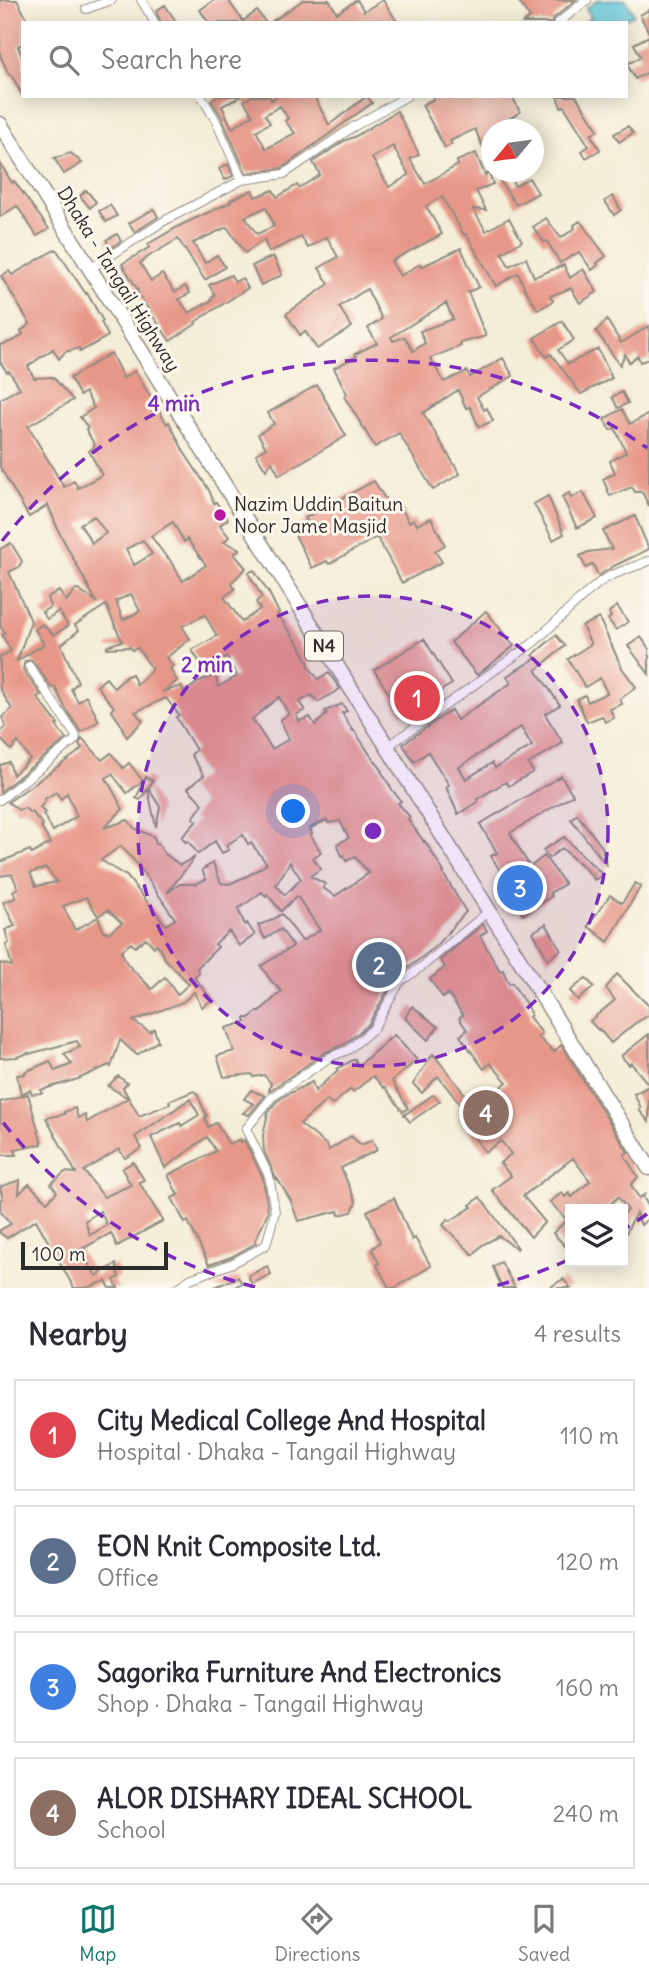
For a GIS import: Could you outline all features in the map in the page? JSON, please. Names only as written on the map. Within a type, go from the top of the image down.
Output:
[{"type":"highway","name":"Dhaka - Tangail Highway","points":[[0,124],[649,1168]]},
{"type":"street","points":[[86,9],[112,0]]},
{"type":"street","points":[[141,0],[154,21]]},
{"type":"street","points":[[561,21],[587,0]]},
{"type":"street","points":[[202,98],[215,119],[242,180]]},
{"type":"street","points":[[90,269],[164,221],[242,180],[284,174],[353,127],[404,98]]},
{"type":"street","points":[[387,747],[523,651],[600,582],[649,561]]},
{"type":"street","points":[[0,800],[75,740],[76,736],[29,666]]},
{"type":"street","points":[[178,1288],[190,1279],[233,1263],[266,1245],[275,1212],[269,1176],[246,1129],[272,1097],[330,1058],[348,1050],[373,1029],[400,982],[489,911]]},
{"type":"water","points":[[598,0],[626,0],[634,14],[622,21],[586,21],[591,18],[586,8]]},
{"type":"building","points":[[0,0],[17,0],[28,21],[21,21],[21,45],[18,46],[21,53],[21,93],[0,55]]},
{"type":"building","points":[[214,0],[228,0],[243,21],[208,21],[200,10]]},
{"type":"building","points":[[303,0],[329,0],[337,13],[357,0],[364,11],[383,0],[397,21],[273,21]]},
{"type":"building","points":[[518,0],[576,0],[553,21],[526,21],[530,18]]},
{"type":"building","points":[[165,5],[176,21],[160,21],[156,11]]},
{"type":"building","points":[[649,10],[649,33],[640,15]]},
{"type":"building","points":[[257,11],[264,21],[243,21]]},
{"type":"building","points":[[649,36],[649,72],[635,79],[628,64],[641,57],[634,44]]},
{"type":"building","points":[[214,98],[238,98],[222,106],[232,128],[253,115],[244,101],[249,98],[315,98],[329,125],[364,98],[368,98],[372,103],[282,168],[246,173],[211,100]],"holes":[[[280,106],[288,118],[285,121],[295,133],[266,149],[256,131],[270,123],[265,115]]]},
{"type":"building","points":[[433,98],[513,98],[520,112],[510,119],[481,119],[481,142],[475,129],[450,141],[452,144],[445,148],[422,105]]},
{"type":"building","points":[[558,98],[577,98],[598,130],[591,135],[600,150],[586,158],[582,151],[589,146],[564,106],[561,107]]},
{"type":"building","points":[[397,111],[419,154],[410,159],[425,184],[458,165],[457,161],[476,153],[481,165],[481,182],[493,184],[476,191],[486,210],[473,209],[486,231],[509,218],[522,241],[502,253],[509,266],[526,258],[534,277],[564,265],[570,278],[583,269],[597,292],[580,303],[571,288],[550,296],[553,301],[538,310],[518,273],[496,286],[442,197],[426,206],[442,234],[391,261],[400,276],[420,264],[421,267],[461,248],[479,287],[468,292],[486,336],[460,343],[461,346],[430,358],[444,382],[467,371],[470,377],[503,358],[513,376],[477,397],[484,410],[487,408],[493,421],[479,427],[458,390],[423,413],[460,474],[433,490],[399,433],[375,447],[344,396],[347,394],[334,368],[377,343],[368,328],[382,319],[367,289],[339,307],[352,327],[317,349],[305,331],[300,335],[286,314],[329,284],[319,268],[338,257],[327,237],[308,248],[301,237],[269,252],[264,240],[245,253],[227,227],[193,243],[205,263],[217,255],[225,267],[205,280],[178,239],[151,255],[140,263],[151,281],[162,274],[175,292],[185,286],[190,293],[179,299],[189,313],[212,300],[215,295],[209,285],[231,275],[235,282],[242,278],[248,288],[170,341],[136,291],[138,290],[122,264],[150,247],[148,244],[181,225],[252,190],[255,197],[273,190],[277,197],[297,185],[299,188],[320,175],[313,162]],"holes":[[[393,146],[409,175],[389,187],[372,158]],[[266,207],[274,226],[257,234],[245,217]],[[446,303],[453,319],[420,331],[425,343],[413,351],[405,337],[393,341],[391,337]]]},
{"type":"building","points":[[628,126],[633,133],[619,142],[614,134]]},
{"type":"building","points":[[71,153],[82,163],[64,174],[54,158]]},
{"type":"building","points":[[0,163],[12,183],[14,181],[49,229],[37,236],[17,206],[0,217]]},
{"type":"building","points":[[228,164],[233,176],[225,180],[219,169]]},
{"type":"building","points":[[501,182],[513,182],[515,186],[522,182],[531,182],[538,193],[516,205]]},
{"type":"building","points":[[86,190],[96,202],[90,208],[80,196]]},
{"type":"building","points":[[613,196],[621,210],[614,215],[605,201]]},
{"type":"building","points":[[110,205],[117,216],[106,222],[99,211]]},
{"type":"building","points":[[154,209],[158,217],[135,232],[129,223]]},
{"type":"building","points":[[546,218],[561,238],[580,221],[606,256],[592,270],[579,252],[560,263],[547,241],[544,242],[533,227]]},
{"type":"building","points":[[117,234],[121,241],[111,248],[106,240]]},
{"type":"building","points":[[56,249],[87,293],[108,336],[80,352],[79,348],[65,352],[59,359],[53,349],[28,366],[34,378],[53,377],[73,400],[28,426],[64,487],[74,481],[78,488],[102,475],[89,451],[95,446],[80,417],[94,408],[85,392],[80,396],[70,378],[111,353],[123,378],[135,371],[167,424],[169,422],[214,503],[216,502],[228,519],[220,525],[229,537],[224,542],[240,549],[234,554],[246,568],[231,583],[235,589],[224,597],[242,622],[260,609],[256,602],[262,597],[248,573],[254,570],[268,591],[279,613],[277,614],[299,644],[308,665],[318,679],[329,673],[340,689],[318,702],[312,695],[299,702],[305,710],[296,715],[299,721],[310,717],[315,725],[327,714],[325,711],[342,704],[347,711],[342,713],[382,770],[401,801],[398,803],[425,841],[466,912],[434,948],[395,978],[368,1025],[345,1044],[326,1052],[269,1091],[271,1083],[264,1075],[224,1077],[217,1056],[234,1051],[226,1028],[246,1022],[245,1018],[259,1012],[282,991],[261,966],[293,946],[281,929],[265,939],[258,925],[282,914],[302,941],[320,930],[297,896],[281,911],[267,894],[266,896],[262,892],[238,909],[245,925],[247,923],[255,935],[239,946],[229,931],[215,944],[218,947],[197,968],[199,973],[194,977],[212,1000],[202,1007],[194,992],[183,1002],[133,1021],[150,1032],[154,1029],[158,1041],[137,1055],[120,1040],[111,1067],[109,1065],[78,1079],[41,1090],[42,1093],[32,1094],[30,1090],[21,1094],[17,1075],[25,1074],[50,1061],[55,1071],[72,1064],[64,1054],[80,1047],[77,1041],[17,1057],[0,1058],[0,963],[12,966],[5,930],[15,926],[3,902],[16,898],[13,891],[18,888],[12,874],[0,876],[0,862],[30,850],[32,854],[50,843],[41,827],[43,825],[32,812],[25,808],[18,810],[8,802],[77,753],[82,748],[79,745],[82,738],[102,760],[111,753],[123,768],[129,763],[143,781],[127,793],[112,774],[106,778],[123,809],[104,828],[128,820],[134,828],[154,837],[164,853],[180,865],[195,857],[167,893],[180,884],[196,884],[206,879],[202,870],[213,863],[221,883],[229,884],[267,864],[243,835],[226,845],[229,850],[222,853],[215,841],[198,854],[188,841],[185,842],[182,837],[197,821],[193,818],[203,804],[188,788],[204,775],[191,755],[196,750],[176,717],[179,715],[166,698],[135,712],[143,721],[127,737],[111,710],[114,707],[97,686],[106,678],[114,688],[124,677],[132,674],[137,685],[152,669],[138,648],[107,648],[122,641],[106,605],[75,625],[79,630],[61,645],[78,682],[71,689],[78,702],[86,696],[99,721],[81,732],[55,687],[52,688],[32,660],[25,661],[23,669],[41,695],[37,697],[66,739],[0,792],[0,765],[9,762],[13,775],[30,759],[18,742],[11,750],[0,738],[0,732],[6,727],[2,717],[12,709],[0,689],[0,657],[11,651],[0,626],[0,549],[11,543],[22,561],[19,567],[9,572],[31,621],[17,661],[44,644],[35,630],[42,624],[54,635],[68,626],[59,611],[47,619],[42,612],[50,607],[47,597],[59,591],[66,601],[76,589],[96,601],[59,532],[48,505],[29,517],[0,467],[0,399],[20,388],[0,362],[0,345],[15,340],[30,324],[1,276],[9,271],[12,275]],"holes":[[[94,516],[106,533],[92,543],[80,524]],[[173,522],[184,542],[187,539],[206,565],[183,581],[151,536]],[[143,540],[152,554],[134,565],[126,549]],[[131,594],[140,611],[123,620],[116,601]],[[205,615],[217,636],[192,650],[213,676],[184,692],[181,686],[162,692],[177,681],[170,669],[173,666],[166,658],[190,639],[182,626]],[[227,657],[237,676],[218,687],[214,665]],[[279,697],[289,714],[280,720],[289,739],[272,749],[252,719]],[[56,792],[61,799],[67,793],[77,816],[53,831],[40,807],[45,799]],[[327,820],[328,823],[340,821],[349,838],[337,844],[342,856],[344,855],[346,861],[355,857],[369,873],[335,896],[323,888],[325,884],[310,876],[321,869],[313,858],[321,852],[310,835],[310,828]],[[121,846],[139,866],[175,919],[166,925],[125,874],[101,860]],[[290,862],[301,879],[285,895],[276,885]],[[46,868],[57,882],[36,886],[30,873]],[[86,897],[98,916],[108,910],[122,923],[108,933],[104,932],[98,917],[75,930],[63,906]],[[146,938],[154,947],[157,944],[165,959],[189,984],[177,995],[165,977],[152,989],[127,964],[121,951],[131,943],[135,947]]]},
{"type":"building","points":[[273,256],[282,275],[261,285],[252,266]]},
{"type":"building","points":[[607,320],[621,343],[649,326],[649,359],[640,362],[638,356],[629,362],[625,354],[620,365],[596,331]]},
{"type":"building","points":[[562,321],[574,340],[558,350],[568,364],[598,349],[612,378],[581,394],[551,354],[546,357],[534,338]]},
{"type":"building","points":[[317,385],[346,436],[279,475],[272,462],[266,470],[256,454],[266,448],[258,434],[274,424],[268,413]]},
{"type":"building","points":[[622,392],[628,403],[618,408],[612,397]]},
{"type":"building","points":[[622,409],[630,424],[649,414],[649,506],[642,492],[635,492],[632,487],[610,496],[603,479],[615,473],[610,461],[626,452],[615,428],[610,430],[604,419]]},
{"type":"building","points":[[374,481],[391,508],[398,502],[409,522],[414,519],[417,525],[431,518],[445,545],[435,551],[442,562],[402,583],[377,537],[329,564],[327,561],[312,568],[292,529],[307,521],[305,518]]},
{"type":"building","points":[[583,492],[597,518],[577,528],[562,497],[569,493],[571,498]]},
{"type":"building","points":[[548,496],[564,534],[553,540],[534,504]]},
{"type":"building","points":[[635,516],[649,549],[598,576],[593,564],[586,568],[580,556],[588,552],[612,549],[603,531]]},
{"type":"building","points":[[617,606],[628,622],[616,630],[608,619],[611,617],[609,612]]},
{"type":"building","points":[[486,611],[514,646],[477,675],[451,642]]},
{"type":"building","points":[[599,618],[622,668],[636,687],[620,699],[622,704],[610,709],[614,718],[605,722],[602,716],[587,722],[577,699],[585,695],[588,702],[607,693],[600,678],[585,687],[568,659],[591,644],[582,626]]},
{"type":"building","points":[[556,635],[565,646],[536,670],[560,705],[545,714],[563,743],[528,764],[533,772],[509,786],[506,782],[458,814],[446,787],[449,785],[428,752],[414,762],[403,744],[451,710],[457,720],[511,683],[507,676],[536,658],[533,655]],"holes":[[[521,727],[532,746],[495,768],[492,763],[466,779],[459,767]]]},
{"type":"building","points":[[641,637],[649,649],[649,674],[628,646]]},
{"type":"building","points":[[424,639],[452,684],[402,714],[374,670]]},
{"type":"building","points":[[561,776],[573,795],[510,833],[530,867],[544,856],[565,884],[523,915],[491,856],[497,853],[480,824]]},
{"type":"building","points":[[146,777],[153,781],[140,800],[136,798]]},
{"type":"building","points":[[148,790],[160,807],[156,827]]},
{"type":"building","points":[[577,814],[602,847],[607,866],[571,819]]},
{"type":"building","points":[[564,837],[602,874],[595,880],[562,848],[549,858],[543,850]]},
{"type":"building","points":[[635,883],[641,886],[608,942],[588,926],[610,895],[622,903]]},
{"type":"building","points":[[483,924],[487,931],[480,936],[500,971],[503,970],[509,984],[512,983],[526,1004],[531,1015],[529,1017],[542,1033],[538,1037],[554,1052],[561,1045],[628,1152],[624,1155],[638,1177],[631,1185],[639,1198],[644,1195],[649,1207],[649,1218],[641,1225],[636,1213],[628,1229],[628,1204],[623,1204],[618,1197],[610,1204],[565,1204],[565,1218],[550,1202],[562,1193],[565,1197],[569,1193],[572,1197],[590,1181],[573,1158],[523,1196],[545,1222],[531,1237],[492,1190],[511,1176],[500,1163],[511,1154],[501,1141],[485,1152],[470,1131],[474,1128],[460,1108],[462,1107],[438,1076],[422,1093],[413,1084],[433,1054],[472,1103],[478,1098],[481,1102],[507,1082],[490,1063],[484,1069],[460,1036],[467,1030],[459,1018],[463,1015],[448,994],[443,998],[430,979],[445,967],[440,960]]},
{"type":"building","points":[[546,924],[561,950],[548,960],[533,932]]},
{"type":"building","points":[[617,974],[649,1006],[649,1015],[611,1043],[590,1021],[615,1000],[606,988]]},
{"type":"building","points":[[586,978],[594,987],[578,1000],[570,991]]},
{"type":"building","points":[[412,1006],[438,1027],[428,1040],[405,1018]]},
{"type":"building","points":[[649,1034],[649,1085],[631,1063],[629,1065],[621,1056]]},
{"type":"building","points":[[394,1035],[417,1060],[392,1081],[408,1108],[403,1112],[385,1087],[373,1076],[332,1105],[327,1100],[300,1124],[327,1145],[329,1150],[351,1136],[361,1145],[372,1140],[377,1150],[341,1168],[356,1202],[352,1212],[339,1215],[338,1211],[298,1221],[291,1201],[276,1179],[264,1151],[263,1135],[268,1113],[276,1102],[286,1095],[312,1082],[315,1091],[337,1069],[355,1059],[358,1066]]},
{"type":"building","points":[[118,1076],[127,1083],[123,1088],[139,1116],[194,1091],[207,1116],[205,1118],[208,1127],[216,1123],[229,1144],[244,1140],[263,1178],[268,1212],[256,1243],[209,1265],[188,1221],[185,1223],[172,1198],[178,1195],[168,1175],[216,1151],[207,1137],[165,1168],[151,1137],[180,1123],[181,1126],[199,1115],[190,1099],[135,1137],[142,1148],[125,1158],[119,1149],[84,1171],[104,1197],[131,1185],[122,1169],[133,1162],[144,1180],[139,1182],[163,1221],[117,1246],[111,1233],[80,1250],[96,1276],[116,1264],[119,1277],[114,1280],[118,1288],[110,1288],[106,1281],[86,1288],[74,1288],[36,1220],[7,1238],[0,1233],[0,1230],[11,1224],[0,1211],[0,1200],[3,1199],[0,1187],[20,1180],[19,1194],[29,1184],[47,1202],[57,1192],[51,1184],[65,1172],[76,1173],[46,1118],[65,1114],[64,1112],[75,1108],[78,1118],[85,1115],[87,1122],[128,1098],[108,1086]],"holes":[[[100,1211],[107,1225],[90,1235],[85,1221]]]},
{"type":"building","points":[[649,1086],[649,1122],[639,1110],[641,1108],[634,1094]]},
{"type":"building","points":[[251,1090],[265,1096],[249,1115],[243,1113],[254,1104],[244,1099]]},
{"type":"building","points":[[28,1094],[42,1144],[15,1150],[16,1155],[0,1155],[0,1102]]},
{"type":"building","points":[[433,1095],[440,1101],[410,1122],[404,1115]]},
{"type":"building","points":[[480,1197],[517,1249],[499,1236],[482,1245],[473,1255],[443,1225],[448,1219],[450,1221],[472,1207],[470,1205]]},
{"type":"building","points":[[394,1198],[412,1240],[415,1238],[431,1266],[395,1288],[389,1288],[372,1249],[380,1242],[367,1211]]},
{"type":"building","points":[[565,1222],[565,1246],[553,1233]]},
{"type":"building","points":[[501,1262],[515,1288],[502,1288],[493,1267]]},
{"type":"building","points":[[267,1266],[271,1274],[252,1284],[248,1276]]},
{"type":"building","points":[[238,1277],[242,1283],[233,1288],[213,1288]]},
{"type":"building","points":[[563,1279],[571,1288],[549,1288]]},
{"type":"place","name":"Nazim Uddin Baitun Noor Jame Masjid","points":[[220,515]]},
{"type":"place","name":"City Medical College And Hospital","points":[[417,698]]},
{"type":"place","name":"Sagorika Furniture And Electronics","points":[[520,888]]},
{"type":"place","name":"EON Knit Composite Ltd.","points":[[379,965]]},
{"type":"place","name":"ALOR DISHARY IDEAL SCHOOL","points":[[486,1113]]}]
